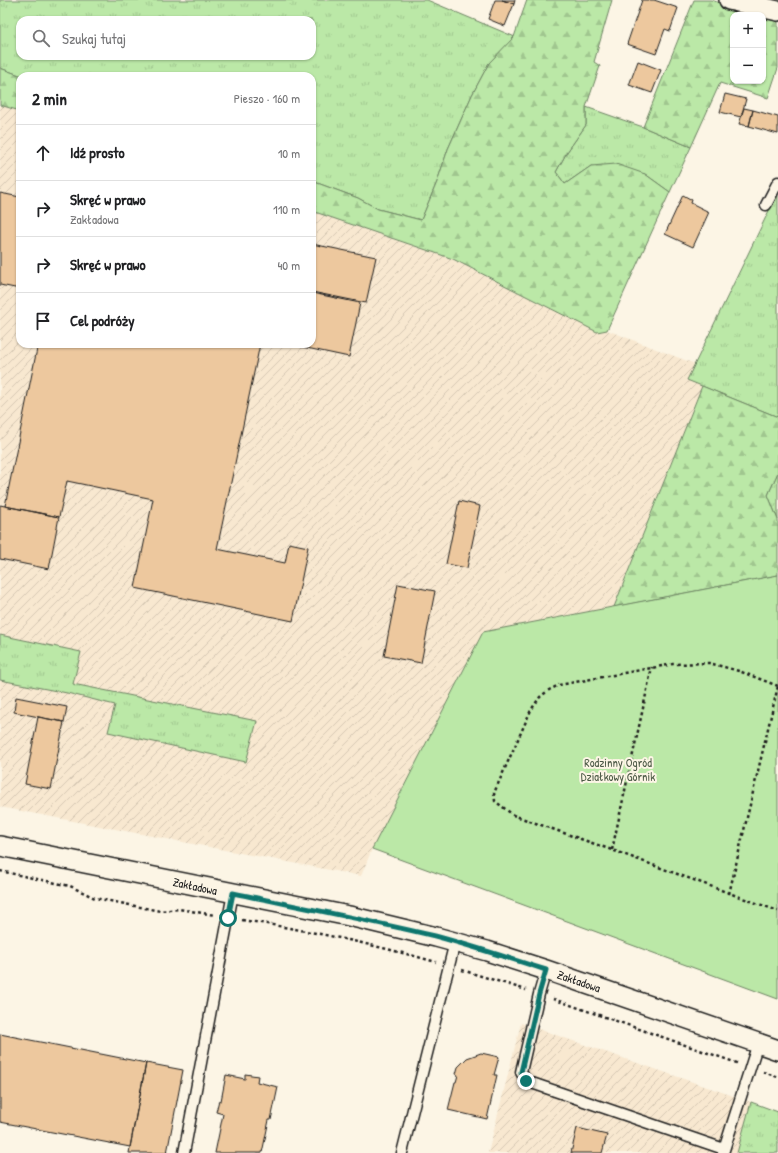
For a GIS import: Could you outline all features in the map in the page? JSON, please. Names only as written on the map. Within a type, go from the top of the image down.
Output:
[{"type":"street","points":[[730,0],[778,11]]},
{"type":"street","name":"Zakładowa","points":[[0,846],[343,915],[455,942],[546,970],[778,1050]]},
{"type":"lane","points":[[766,205],[778,182]]},
{"type":"lane","points":[[184,1153],[233,893]]},
{"type":"lane","points":[[402,1153],[455,942]]},
{"type":"lane","points":[[546,970],[521,1072],[526,1081],[723,1151],[758,1043]]},
{"type":"path","points":[[729,894],[778,686],[739,671],[709,663],[673,664],[559,685],[540,697],[531,710],[494,793],[495,801],[513,815],[612,850],[729,894],[778,911]]},
{"type":"path","points":[[612,850],[652,667]]},
{"type":"path","points":[[0,871],[70,886],[95,898],[160,911],[179,908],[216,916]]},
{"type":"path","points":[[238,920],[281,926],[392,949],[440,963]]},
{"type":"path","points":[[458,968],[530,991]]},
{"type":"path","points":[[548,997],[740,1064]]},
{"type":"path","points":[[760,1071],[778,1077]]},
{"type":"shaded area","points":[[0,105],[16,110],[16,348],[316,348],[316,212],[453,259],[597,332],[607,330],[695,364],[687,380],[702,386],[614,607],[483,632],[372,849],[361,876],[0,807]]},
{"type":"shaded area","points":[[521,1023],[751,1102],[737,1153],[488,1153]]},
{"type":"green space","points":[[0,0],[427,0],[515,37],[489,63],[472,95],[448,149],[437,182],[421,220],[378,209],[358,198],[316,182],[316,72],[16,72],[16,74],[0,68]]},
{"type":"green space","points":[[527,0],[612,0],[594,62],[600,66],[586,107],[586,125],[567,152],[556,172],[565,184],[591,166],[616,164],[645,174],[670,192],[607,330],[597,332],[453,259],[316,212],[316,182],[358,198],[378,209],[421,220],[437,182],[448,149],[472,95],[489,63],[514,37]]},
{"type":"green space","points":[[694,0],[711,0],[748,12],[730,12],[730,84],[766,84],[766,18],[778,22],[778,68],[768,98],[720,83],[691,147],[643,127]]},
{"type":"green space","points":[[0,68],[16,74],[16,110],[0,105]]},
{"type":"green space","points":[[586,107],[643,127],[691,147],[670,192],[645,174],[591,166],[565,184],[556,172],[567,152],[586,125]]},
{"type":"green space","points":[[778,192],[778,417],[687,380]]},
{"type":"green space","points":[[702,386],[778,417],[778,472],[768,495],[778,520],[778,575],[614,607]]},
{"type":"green space","points":[[778,472],[778,520],[768,495]]},
{"type":"green space","name":"Rodzinny Ogród Działkowy Górnik","points":[[778,575],[778,999],[372,849],[483,632]]},
{"type":"green space","points":[[0,635],[81,652],[73,684],[257,721],[246,762],[108,732],[115,705],[67,693],[0,680]]},
{"type":"green space","points":[[751,1102],[778,1112],[778,1153],[737,1153]]},
{"type":"building","points":[[495,0],[502,0],[514,4],[505,26],[488,19]]},
{"type":"building","points":[[502,0],[515,0],[514,4]]},
{"type":"building","points":[[642,0],[654,0],[678,8],[670,31],[665,29],[656,54],[627,44]]},
{"type":"building","points":[[638,61],[661,70],[652,93],[629,85]]},
{"type":"building","points":[[725,94],[746,99],[741,117],[720,112]]},
{"type":"building","points":[[744,108],[753,110],[749,126],[739,124]]},
{"type":"building","points":[[753,110],[778,117],[778,134],[749,126]]},
{"type":"building","points":[[0,193],[16,196],[16,288],[0,285]]},
{"type":"building","points":[[683,195],[692,200],[691,203],[709,212],[693,247],[665,234]]},
{"type":"building","points":[[316,245],[376,257],[366,303],[316,293]]},
{"type":"building","points":[[316,294],[360,303],[349,357],[307,348],[316,348]]},
{"type":"building","points":[[37,348],[259,348],[217,549],[285,563],[289,543],[308,547],[293,621],[135,588],[153,499],[67,481],[59,517],[5,506]]},
{"type":"building","points":[[459,501],[480,506],[467,568],[446,564]]},
{"type":"building","points":[[0,505],[59,517],[49,569],[0,559]]},
{"type":"building","points":[[398,584],[435,591],[421,663],[384,656]]},
{"type":"building","points":[[16,697],[67,707],[64,722],[14,712]]},
{"type":"building","points":[[38,717],[64,722],[51,789],[25,784]]},
{"type":"building","points":[[0,1034],[146,1063],[130,1147],[0,1122]]},
{"type":"building","points":[[481,1053],[499,1057],[494,1075],[497,1075],[487,1119],[448,1110],[458,1075],[456,1074],[458,1067],[467,1058]]},
{"type":"building","points":[[146,1063],[183,1070],[167,1153],[129,1153]]},
{"type":"building","points":[[245,1074],[258,1076],[257,1082],[278,1087],[262,1153],[215,1153],[223,1114],[216,1112],[219,1100],[221,1101],[226,1075],[245,1079]]},
{"type":"building","points":[[577,1128],[607,1135],[602,1153],[571,1153]]},
{"type":"route","points":[[228,918],[233,893],[349,916],[436,937],[487,951],[546,970],[521,1072],[526,1081]]}]
